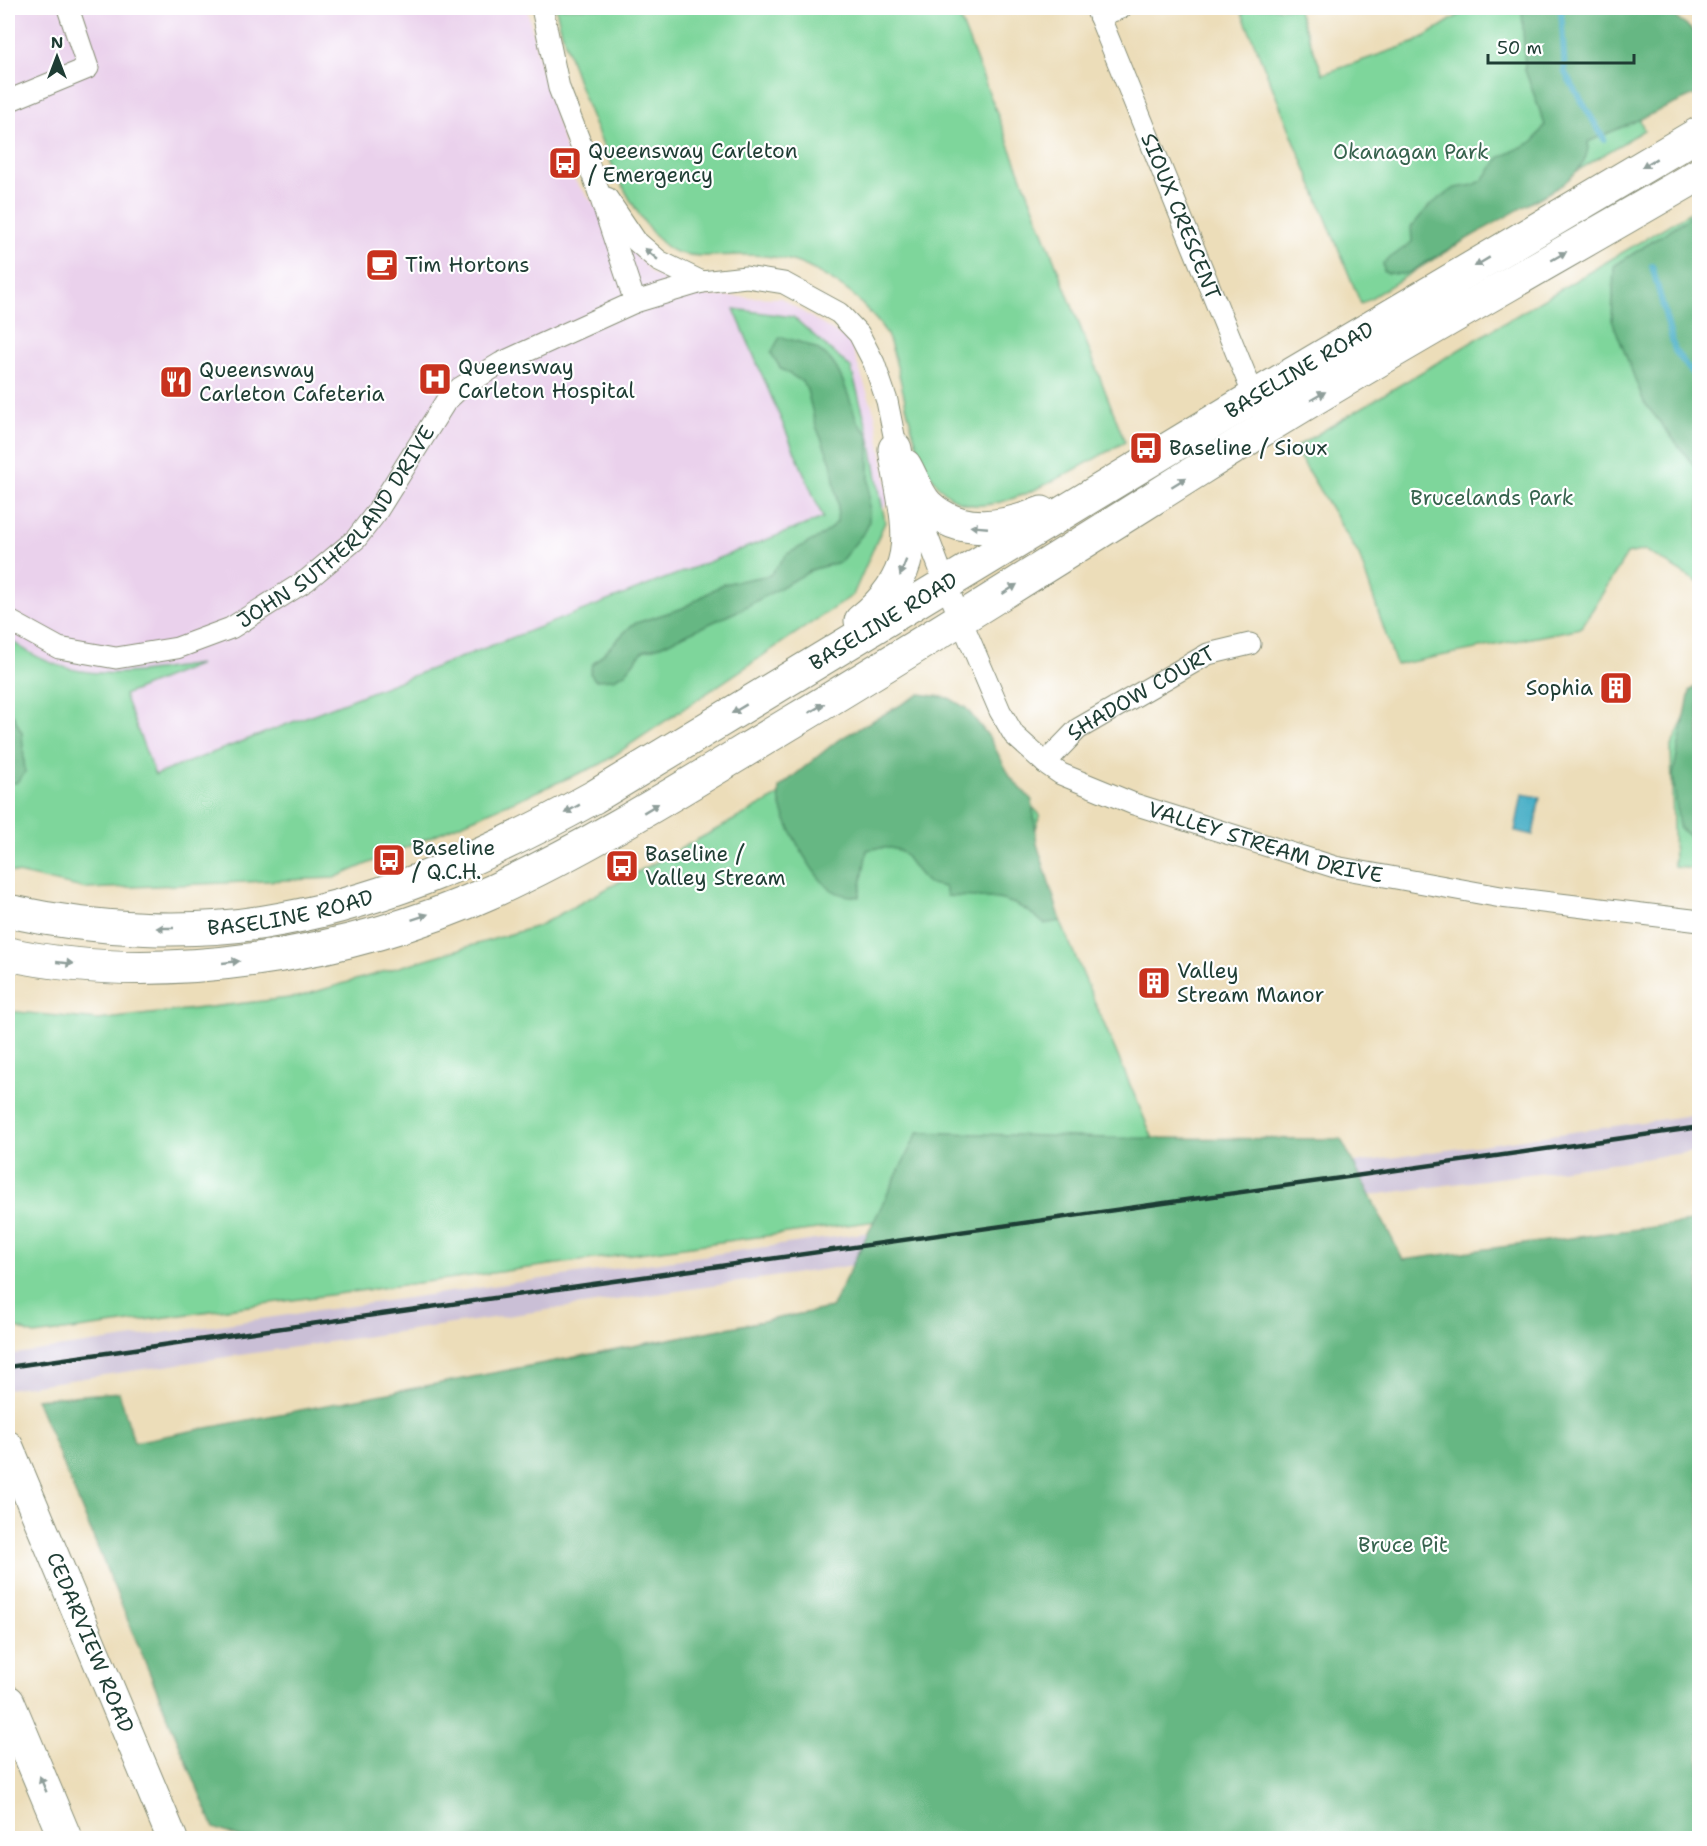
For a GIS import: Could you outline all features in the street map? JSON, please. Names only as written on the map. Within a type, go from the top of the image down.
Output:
[{"type":"main road","name":"BASELINE ROAD","points":[[8,954],[62,964],[119,967],[203,965],[325,945],[432,913],[487,893],[589,842],[961,621],[1261,412],[1700,133]]},
{"type":"main road","name":"BASELINE ROAD","points":[[8,911],[69,921],[161,928],[281,920],[352,902],[473,857],[551,821],[1113,484],[1261,412],[1700,174]]},
{"type":"main road","points":[[895,449],[927,506],[945,517],[978,527],[1016,524],[1113,484]]},
{"type":"main road","points":[[789,679],[880,606],[897,585],[908,556],[909,538],[895,449]]},
{"type":"main road","name":"CEDARVIEW ROAD","points":[[8,1446],[172,1839]]},
{"type":"main road","points":[[8,1702],[65,1839]]},
{"type":"street","points":[[8,101],[88,68],[68,8]]},
{"type":"street","points":[[542,8],[559,88],[594,181],[635,302]]},
{"type":"street","points":[[1098,12],[1121,8]]},
{"type":"street","name":"SIOUX CRESCENT","points":[[1098,12],[1261,412]]},
{"type":"street","points":[[594,181],[636,241],[659,261],[702,282]]},
{"type":"street","name":"JOHN SUTHERLAND DRIVE","points":[[8,620],[59,648],[116,658],[177,648],[231,628],[307,580],[356,539],[376,513],[446,401],[460,388],[501,363],[635,302],[702,282],[746,277],[784,283],[839,313],[859,334],[874,363],[887,401],[895,449],[946,585]]},
{"type":"street","name":"VALLEY STREAM DRIVE","points":[[946,585],[1000,711],[1014,735],[1044,763],[1062,774],[1134,804],[1335,867],[1501,897],[1700,921]]},
{"type":"street","name":"SHADOW COURT","points":[[1044,763],[1077,729],[1208,654],[1250,644]]},
{"type":"shaded area","name":"Queensway Carleton Hospital","points":[[8,8],[527,8],[540,65],[575,181],[652,274],[706,296],[781,298],[850,342],[875,415],[890,501],[848,547],[160,816],[8,671]]},
{"type":"shaded area","points":[[1699,1114],[1699,1151],[868,1263],[8,1389],[8,1355]]},
{"type":"green space","points":[[556,8],[956,8],[1125,442],[1046,485],[1000,502],[980,505],[963,503],[945,492],[931,475],[920,454],[887,335],[877,320],[855,297],[807,266],[795,262],[760,256],[688,255],[679,253],[660,241],[641,217],[621,183],[603,144],[572,65]]},
{"type":"green space","name":"Okanagan Park","points":[[1240,8],[1297,8],[1323,74],[1416,42],[1470,8],[1595,8],[1644,130],[1361,304]]},
{"type":"green space","points":[[1522,8],[1662,8],[1699,35],[1699,93],[1588,142],[1584,161],[1562,185],[1414,270],[1406,274],[1384,272],[1383,263],[1412,242],[1411,227],[1430,205],[1455,188],[1474,185],[1483,180],[1499,158],[1534,141],[1545,125],[1525,70]]},
{"type":"green space","name":"Brucelands Park","points":[[1697,208],[1700,216],[1699,583],[1645,550],[1627,554],[1581,628],[1396,665],[1359,555],[1294,448]]},
{"type":"green space","points":[[1699,211],[1699,472],[1644,402],[1612,320],[1614,266]]},
{"type":"green space","points":[[734,309],[793,317],[851,368],[869,434],[885,522],[853,595],[601,764],[334,878],[87,889],[8,871],[8,638],[31,654],[54,664],[77,670],[123,673],[200,664],[124,695],[155,775],[823,518]]},
{"type":"green space","points":[[780,337],[809,345],[828,357],[840,375],[857,420],[869,434],[869,521],[866,530],[840,562],[814,569],[740,610],[660,646],[643,651],[625,673],[614,679],[595,680],[590,673],[592,665],[633,624],[683,608],[723,584],[770,575],[787,554],[823,535],[837,522],[838,505],[831,462],[816,426],[807,390],[803,382],[781,369],[771,353]]},
{"type":"green space","points":[[1699,684],[1699,844],[1679,828],[1673,775],[1690,691]]},
{"type":"green space","points":[[1699,688],[1699,869],[1674,867],[1671,746]]},
{"type":"green space","points":[[920,694],[949,698],[966,708],[989,737],[1011,778],[1032,800],[1037,844],[1061,921],[1044,924],[1033,914],[1010,902],[988,898],[947,896],[945,887],[927,882],[904,854],[891,848],[867,850],[859,897],[835,892],[812,869],[788,826],[779,788],[838,740]]},
{"type":"green space","points":[[8,705],[22,733],[25,773],[16,783],[8,782]]},
{"type":"green space","points":[[942,707],[1040,815],[1030,850],[1171,1181],[34,1335],[8,1324],[8,1011],[98,1020],[298,997],[538,926]]},
{"type":"green space","name":"Bruce Pit","points":[[918,1132],[1108,1138],[1341,1139],[1403,1260],[1699,1221],[1699,1838],[241,1838],[214,1828],[36,1399],[119,1392],[134,1442],[831,1308]]},
{"type":"water","points":[[1522,794],[1540,797],[1533,835],[1515,831]]},
{"type":"waterway","points":[[1561,8],[1565,73],[1604,139]]},
{"type":"waterway","points":[[1652,266],[1675,351],[1700,383]]},
{"type":"railway","points":[[8,1367],[1700,1127]]},
{"type":"place","name":"Queensway Carleton / Emergency","points":[[565,163]]},
{"type":"place","name":"Tim Hortons","points":[[382,265]]},
{"type":"place","name":"Queensway Carleton Hospital","points":[[435,379]]},
{"type":"place","name":"Queensway Carleton Cafeteria","points":[[176,382]]},
{"type":"place","name":"Baseline / Sioux","points":[[1146,448]]},
{"type":"place","name":"Sophia","points":[[1616,688]]},
{"type":"place","name":"Baseline / Q.C.H.","points":[[389,860]]},
{"type":"place","name":"Baseline / Valley Stream","points":[[622,866]]},
{"type":"place","name":"Valley Stream Manor","points":[[1154,983]]}]
